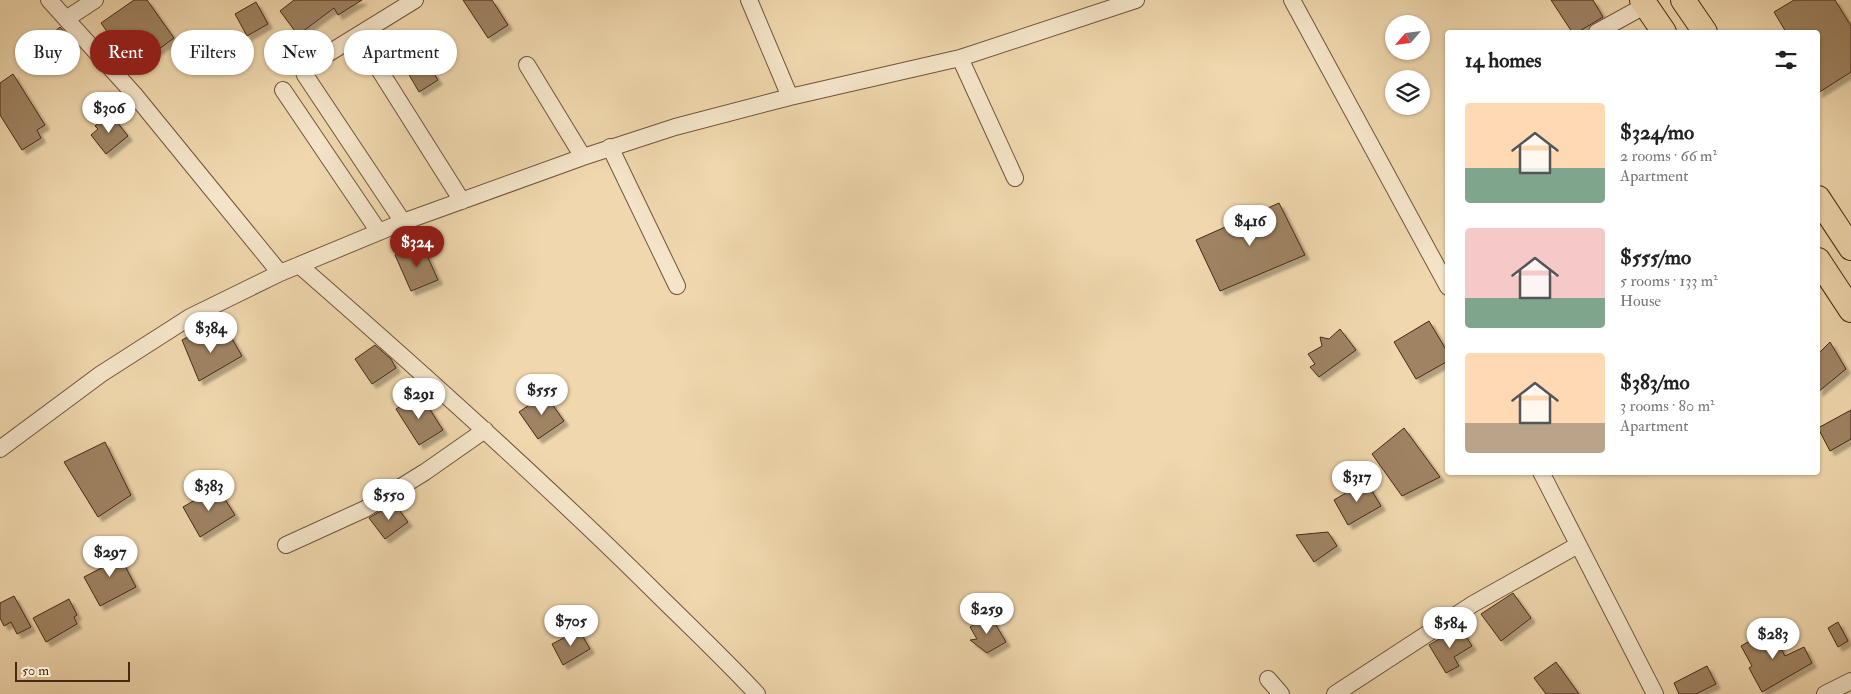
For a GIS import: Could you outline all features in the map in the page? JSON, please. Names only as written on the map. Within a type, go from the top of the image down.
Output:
[{"type":"highway","points":[[1683,0],[1704,30]]},
{"type":"highway","points":[[1644,2],[1663,30]]},
{"type":"highway","points":[[1820,201],[1851,248]]},
{"type":"highway","points":[[1820,263],[1851,310]]},
{"type":"street","points":[[49,0],[134,94],[280,274]]},
{"type":"street","points":[[66,19],[95,0]]},
{"type":"street","points":[[368,30],[416,0]]},
{"type":"street","points":[[749,0],[790,97]]},
{"type":"street","points":[[0,449],[51,410],[137,350],[190,317],[299,265],[403,222],[583,157],[675,127],[790,97],[960,58],[1136,0]]},
{"type":"street","points":[[1292,0],[1445,281]]},
{"type":"street","points":[[1600,30],[1644,2]]},
{"type":"street","points":[[344,44],[304,68],[303,72],[403,222]]},
{"type":"street","points":[[960,58],[1015,178]]},
{"type":"street","points":[[527,65],[583,157]]},
{"type":"street","points":[[383,75],[462,201]]},
{"type":"street","points":[[283,90],[379,232]]},
{"type":"street","points":[[610,148],[677,286]]},
{"type":"street","points":[[299,265],[485,430],[586,524],[756,694]]},
{"type":"street","points":[[286,545],[365,509],[425,472],[485,430]]},
{"type":"street","points":[[1543,475],[1655,694]]},
{"type":"street","points":[[1335,694],[1473,604],[1578,544]]},
{"type":"street","points":[[1268,679],[1280,694]]},
{"type":"street","points":[[1827,694],[1851,680]]},
{"type":"building","points":[[134,0],[147,0],[171,34],[171,40],[161,48],[161,30],[106,30],[101,23]]},
{"type":"building","points":[[294,0],[362,0],[338,15],[334,8],[305,30],[294,30],[280,11]]},
{"type":"building","points":[[463,0],[492,0],[508,25],[488,38]]},
{"type":"building","points":[[1551,0],[1593,0],[1603,17],[1581,30],[1571,30]]},
{"type":"building","points":[[1794,0],[1835,0],[1851,26],[1851,72],[1820,92],[1820,30],[1785,30],[1774,12]]},
{"type":"building","points":[[256,2],[268,24],[254,32],[254,30],[244,30],[235,14]]},
{"type":"building","points":[[13,74],[45,125],[37,130],[41,138],[22,150],[0,115],[0,83]]},
{"type":"building","points":[[409,75],[435,75],[438,80],[419,92]]},
{"type":"building","points":[[110,113],[128,136],[106,154],[91,135],[98,129],[95,126]]},
{"type":"building","points":[[1279,203],[1305,255],[1220,291],[1196,240]]},
{"type":"building","points":[[422,244],[438,280],[411,291],[395,255]]},
{"type":"building","points":[[1429,321],[1445,348],[1445,363],[1416,379],[1394,342]]},
{"type":"building","points":[[1340,329],[1356,350],[1319,377],[1310,367],[1315,364],[1308,354],[1322,346],[1320,337],[1329,339]]},
{"type":"building","points":[[227,330],[242,356],[199,381],[182,340],[194,334],[199,344]]},
{"type":"building","points":[[1830,342],[1846,369],[1820,390],[1820,352]]},
{"type":"building","points":[[375,345],[391,359],[396,368],[372,384],[355,359]]},
{"type":"building","points":[[420,394],[443,430],[419,445],[396,409]]},
{"type":"building","points":[[545,394],[564,421],[538,439],[519,412]]},
{"type":"building","points":[[1851,410],[1851,439],[1830,451],[1820,432],[1820,427]]},
{"type":"building","points":[[1404,428],[1440,477],[1402,496],[1372,454]]},
{"type":"building","points":[[105,442],[131,495],[98,517],[64,462]]},
{"type":"building","points":[[1366,481],[1381,506],[1348,525],[1334,500]]},
{"type":"building","points":[[217,487],[235,515],[200,537],[183,507]]},
{"type":"building","points":[[394,503],[408,522],[385,539],[369,518]]},
{"type":"building","points":[[1328,532],[1337,546],[1314,562],[1296,535]]},
{"type":"building","points":[[114,545],[136,587],[100,606],[84,577],[107,565],[101,552]]},
{"type":"building","points":[[1513,593],[1531,618],[1501,641],[1481,614]]},
{"type":"building","points":[[14,596],[31,627],[17,634],[11,622],[4,626],[0,618],[0,603]]},
{"type":"building","points":[[69,599],[77,615],[74,617],[77,624],[46,642],[33,618]]},
{"type":"building","points":[[990,615],[1006,642],[987,653],[970,640],[977,639],[970,627]]},
{"type":"building","points":[[1838,622],[1848,641],[1838,647],[1828,628]]},
{"type":"building","points":[[1460,627],[1472,646],[1454,657],[1459,666],[1446,673],[1429,645]]},
{"type":"building","points":[[1769,627],[1785,656],[1804,647],[1812,663],[1762,692],[1749,668],[1752,666],[1741,646],[1757,637],[1755,635]]},
{"type":"building","points":[[579,630],[590,649],[563,665],[552,644]]},
{"type":"building","points":[[1556,662],[1579,694],[1546,694],[1534,678]]},
{"type":"building","points":[[1707,666],[1716,684],[1696,694],[1679,694],[1674,683]]}]
